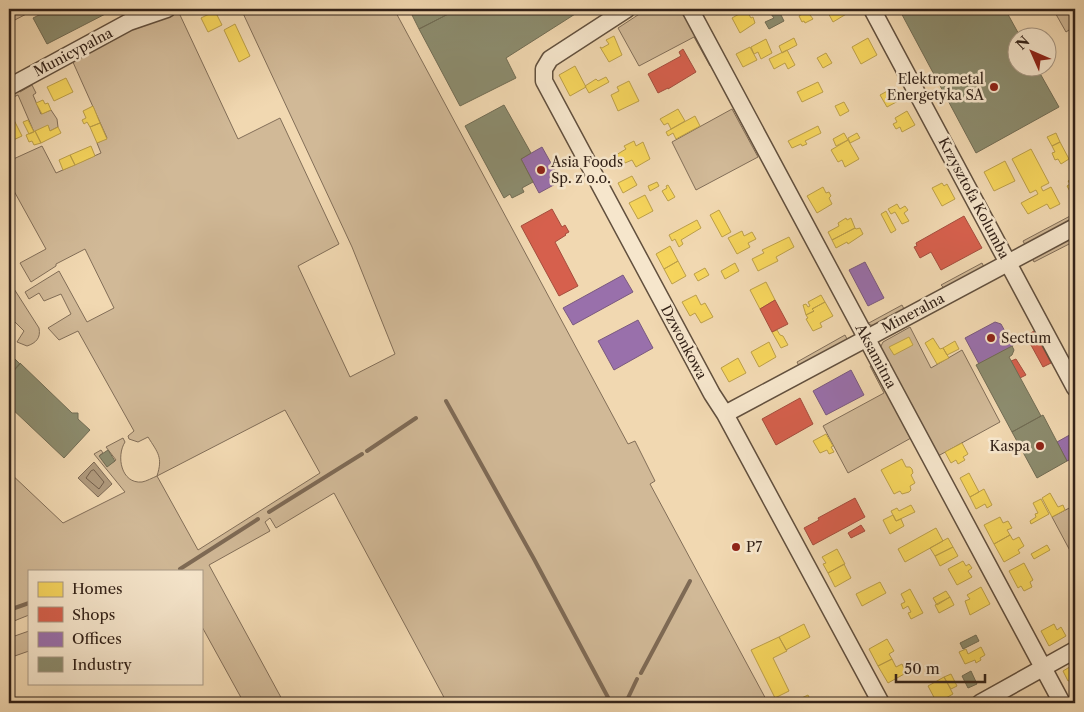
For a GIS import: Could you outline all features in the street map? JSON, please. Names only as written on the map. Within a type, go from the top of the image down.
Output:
[{"type":"street","name":"Municypalna","points":[[9,87],[129,22],[167,9]]},
{"type":"street","name":"Dzwonkowa","points":[[627,9],[550,59],[544,67],[543,78],[712,394],[725,414],[881,703]]},
{"type":"street","name":"Aksamitna","points":[[690,9],[1062,703]]},
{"type":"street","name":"Krzysztofa Kolumba","points":[[872,9],[1075,388]]},
{"type":"street","name":"Mineralna","points":[[725,414],[1075,227]]},
{"type":"street","points":[[980,703],[1075,650]]},
{"type":"shaded area","points":[[9,9],[36,9],[9,23]]},
{"type":"shaded area","points":[[241,9],[394,9],[628,444],[635,441],[655,481],[650,484],[768,703],[447,703],[334,493],[276,528],[270,518],[265,522],[270,531],[209,565],[284,703],[244,703],[202,627],[202,570],[28,570],[28,615],[9,623],[9,472],[63,523],[125,492],[94,454],[101,450],[103,453],[100,455],[107,466],[116,460],[106,447],[123,438],[125,442],[121,454],[122,468],[129,479],[135,481],[142,482],[157,476],[160,464],[157,451],[148,437],[138,442],[129,439],[128,436],[134,431],[78,331],[59,340],[48,328],[71,314],[61,294],[44,301],[39,293],[29,299],[25,292],[59,271],[87,322],[114,308],[85,249],[56,264],[56,266],[31,282],[20,263],[46,249],[9,182],[9,161],[42,146],[56,173],[101,153],[97,143],[107,138],[72,60],[141,25],[176,11],[180,15],[238,139],[280,118],[339,244],[298,266],[350,377],[395,354],[352,247]],"holes":[[[285,410],[320,473],[198,550],[157,476]]]},
{"type":"shaded area","points":[[647,9],[681,9],[711,65],[694,37],[639,66],[618,28]]},
{"type":"shaded area","points":[[1053,9],[1075,9],[1075,26],[1066,32]]},
{"type":"shaded area","points":[[32,85],[36,93],[33,95],[41,114],[51,110],[57,119],[58,127],[50,131],[48,126],[34,132],[18,95],[11,98],[10,93],[18,88],[20,92]]},
{"type":"shaded area","points":[[732,109],[758,157],[696,190],[672,142]]},
{"type":"shaded area","points":[[1072,215],[1075,217],[1075,221],[1026,247],[1023,241]]},
{"type":"shaded area","points":[[1075,234],[1075,241],[1034,262],[1031,256]]},
{"type":"shaded area","points":[[982,263],[985,269],[945,289],[941,285]]},
{"type":"shaded area","points":[[9,281],[39,328],[37,340],[27,346],[17,342],[24,331],[9,316]]},
{"type":"shaded area","points":[[902,305],[905,311],[875,326],[867,324]]},
{"type":"shaded area","points":[[910,327],[931,368],[962,350],[1000,422],[938,456],[880,348],[883,342]]},
{"type":"shaded area","points":[[845,335],[848,341],[799,366],[797,362]]},
{"type":"shaded area","points":[[872,365],[911,438],[848,473],[823,426],[884,393],[870,366]]},
{"type":"shaded area","points":[[1075,505],[1075,560],[1052,517]]},
{"type":"shaded area","points":[[28,631],[28,651],[9,658],[9,638]]},
{"type":"water","points":[[94,462],[112,484],[98,497],[78,478]]},
{"type":"building: Homes","points":[[811,9],[815,13],[810,15],[813,19],[805,23],[804,21],[802,22],[799,16]]},
{"type":"building: Homes","points":[[826,9],[853,9],[853,10],[833,22]]},
{"type":"building: Homes","points":[[746,10],[751,18],[753,17],[755,23],[740,33],[732,18]]},
{"type":"building: Homes","points":[[215,11],[222,25],[208,32],[201,18]]},
{"type":"building: Homes","points":[[235,24],[250,56],[239,62],[224,30]]},
{"type":"building: Homes","points":[[614,36],[622,55],[609,62],[600,47],[602,48],[609,44],[606,40]]},
{"type":"building: Homes","points":[[794,38],[797,45],[782,53],[779,46]]},
{"type":"building: Homes","points":[[868,38],[877,55],[861,64],[852,47]]},
{"type":"building: Homes","points":[[766,39],[772,53],[761,59],[758,52],[754,54],[751,47]]},
{"type":"building: Homes","points":[[750,47],[757,60],[743,67],[736,54]]},
{"type":"building: Homes","points":[[787,50],[795,65],[788,69],[785,63],[774,69],[769,59]]},
{"type":"building: Homes","points":[[826,53],[832,63],[823,68],[817,58]]},
{"type":"building: Homes","points":[[575,66],[586,87],[570,96],[559,75]]},
{"type":"building: Homes","points":[[606,77],[609,82],[589,93],[585,86],[596,79],[598,81]]},
{"type":"building: Homes","points":[[66,78],[73,92],[54,101],[47,87]]},
{"type":"building: Homes","points":[[629,81],[639,101],[618,111],[611,95],[619,91],[617,87]]},
{"type":"building: Homes","points":[[818,82],[823,92],[802,102],[797,92]]},
{"type":"building: Homes","points":[[895,87],[902,99],[887,107],[880,95]]},
{"type":"building: Homes","points":[[43,100],[45,104],[48,103],[51,110],[42,114],[36,103]]},
{"type":"building: Homes","points":[[844,102],[849,111],[840,116],[835,106]]},
{"type":"building: Homes","points":[[93,106],[100,123],[90,127],[87,122],[84,124],[82,120],[86,118],[83,111]]},
{"type":"building: Homes","points":[[678,109],[685,121],[671,129],[668,123],[664,125],[660,119]]},
{"type":"building: Homes","points":[[907,111],[915,125],[902,132],[900,127],[896,129],[893,124],[897,122],[895,118]]},
{"type":"building: Homes","points":[[695,116],[700,126],[676,139],[673,133],[668,136],[666,132]]},
{"type":"building: Homes","points":[[14,120],[22,136],[9,142],[9,122]]},
{"type":"building: Homes","points":[[28,120],[34,132],[29,134],[23,122]]},
{"type":"building: Homes","points":[[100,123],[107,139],[97,143],[90,127]]},
{"type":"building: Homes","points":[[48,125],[50,131],[58,127],[61,133],[41,143],[35,131]]},
{"type":"building: Homes","points":[[818,126],[821,133],[805,141],[807,144],[802,146],[801,144],[792,148],[788,141]]},
{"type":"building: Homes","points":[[35,131],[41,143],[34,145],[32,141],[29,142],[26,135]]},
{"type":"building: Homes","points":[[844,133],[848,140],[836,146],[833,139]]},
{"type":"building: Homes","points":[[857,133],[860,138],[850,143],[848,138]]},
{"type":"building: Homes","points":[[1056,133],[1060,142],[1052,146],[1047,137]]},
{"type":"building: Homes","points":[[848,140],[859,159],[845,167],[842,160],[838,162],[831,150]]},
{"type":"building: Homes","points":[[634,141],[636,146],[643,142],[650,159],[636,167],[632,160],[625,163],[623,158],[619,161],[616,155],[626,149],[624,146]]},
{"type":"building: Homes","points":[[1060,142],[1069,159],[1061,164],[1058,159],[1055,160],[1052,153],[1055,152],[1052,146]]},
{"type":"building: Homes","points":[[91,146],[95,156],[75,165],[70,155]]},
{"type":"building: Homes","points":[[1031,149],[1049,183],[1041,187],[1043,191],[1051,187],[1060,204],[1050,209],[1047,204],[1028,214],[1021,203],[1038,194],[1036,190],[1030,193],[1012,159]]},
{"type":"building: Homes","points":[[70,155],[75,165],[63,170],[59,160]]},
{"type":"building: Homes","points":[[1005,161],[1015,181],[994,191],[984,172]]},
{"type":"building: Homes","points":[[632,176],[637,185],[623,193],[618,183]]},
{"type":"building: Homes","points":[[1075,177],[1075,196],[1073,197],[1067,186],[1070,184],[1068,181]]},
{"type":"building: Homes","points":[[657,182],[659,186],[650,191],[648,186]]},
{"type":"building: Homes","points":[[942,183],[944,186],[947,184],[955,199],[942,206],[932,188]]},
{"type":"building: Homes","points":[[668,185],[675,197],[668,201],[662,191]]},
{"type":"building: Homes","points":[[823,187],[826,193],[829,192],[832,204],[817,213],[807,196]]},
{"type":"building: Homes","points":[[645,195],[653,211],[638,219],[629,203]]},
{"type":"building: Homes","points":[[897,204],[900,209],[905,206],[908,210],[904,213],[909,221],[902,224],[895,212],[891,214],[888,209]]},
{"type":"building: Homes","points":[[719,210],[731,232],[722,237],[710,215]]},
{"type":"building: Homes","points":[[886,211],[896,230],[891,233],[881,214]]},
{"type":"building: Homes","points":[[846,218],[847,220],[851,218],[855,228],[832,240],[828,232],[839,226],[838,223]]},
{"type":"building: Homes","points":[[697,220],[701,228],[681,240],[683,244],[679,247],[675,239],[672,241],[669,235]]},
{"type":"building: Homes","points":[[855,228],[860,228],[863,234],[848,244],[847,242],[836,248],[832,240]]},
{"type":"building: Homes","points":[[742,231],[744,236],[752,232],[756,239],[748,243],[750,247],[737,254],[728,238]]},
{"type":"building: Homes","points":[[789,237],[794,247],[776,257],[778,261],[758,271],[752,259],[764,253],[762,250]]},
{"type":"building: Homes","points":[[670,246],[678,261],[664,269],[656,254]]},
{"type":"building: Homes","points":[[678,261],[686,276],[672,284],[664,269]]},
{"type":"building: Homes","points":[[735,263],[739,271],[725,279],[721,271]]},
{"type":"building: Homes","points":[[705,268],[709,275],[698,281],[694,274]]},
{"type":"building: Homes","points":[[766,282],[775,300],[760,309],[750,290]]},
{"type":"building: Homes","points":[[696,295],[701,305],[705,303],[713,317],[701,323],[695,313],[690,316],[682,302]]},
{"type":"building: Homes","points":[[821,295],[825,302],[812,309],[814,311],[806,315],[803,305],[810,306],[808,302]]},
{"type":"building: Homes","points":[[825,302],[833,316],[820,323],[822,327],[813,331],[806,319],[808,318],[806,315],[814,311],[812,309]]},
{"type":"building: Homes","points":[[777,330],[788,345],[781,348],[772,332]]},
{"type":"building: Homes","points":[[909,337],[913,345],[894,355],[889,347]]},
{"type":"building: Homes","points":[[933,338],[940,349],[943,348],[949,358],[937,364],[925,343]]},
{"type":"building: Homes","points":[[955,341],[959,349],[947,355],[943,348]]},
{"type":"building: Homes","points":[[769,342],[776,357],[759,367],[751,352]]},
{"type":"building: Homes","points":[[738,358],[746,373],[729,382],[721,368]]},
{"type":"building: Homes","points":[[826,434],[833,446],[831,447],[834,452],[829,454],[827,450],[820,453],[813,441]]},
{"type":"building: Homes","points":[[962,443],[968,454],[963,457],[965,460],[958,464],[956,460],[951,463],[945,452]]},
{"type":"building: Homes","points":[[902,459],[906,467],[912,469],[913,473],[911,475],[915,483],[910,486],[911,490],[909,492],[902,494],[900,491],[894,494],[881,470]]},
{"type":"building: Homes","points":[[969,473],[979,492],[970,497],[960,478]]},
{"type":"building: Homes","points":[[984,489],[992,505],[987,508],[985,504],[976,509],[970,497]]},
{"type":"building: Homes","points":[[1050,493],[1058,507],[1063,505],[1065,510],[1052,517],[1042,498]]},
{"type":"building: Homes","points":[[1041,499],[1049,514],[1031,524],[1030,521],[1038,513],[1033,503]]},
{"type":"building: Homes","points":[[911,505],[915,512],[896,521],[891,511],[897,508],[899,511]]},
{"type":"building: Homes","points":[[893,515],[896,521],[901,519],[904,526],[890,534],[883,520]]},
{"type":"building: Homes","points":[[1000,517],[1003,523],[1008,521],[1012,528],[1007,530],[1010,535],[994,544],[984,525]]},
{"type":"building: Homes","points":[[936,528],[943,541],[905,562],[898,549]]},
{"type":"building: Homes","points":[[1010,535],[1013,540],[1019,537],[1024,546],[1018,550],[1020,553],[1004,562],[994,544]]},
{"type":"building: Homes","points":[[948,538],[953,547],[935,556],[930,548]]},
{"type":"building: Homes","points":[[1047,545],[1050,550],[1034,559],[1031,554]]},
{"type":"building: Homes","points":[[953,547],[958,556],[940,566],[935,556]]},
{"type":"building: Homes","points":[[837,549],[845,564],[828,573],[823,564],[826,563],[822,557]]},
{"type":"building: Homes","points":[[963,561],[966,566],[969,564],[972,568],[968,571],[972,577],[957,585],[948,569]]},
{"type":"building: Homes","points":[[1024,563],[1033,580],[1030,582],[1032,587],[1024,591],[1021,586],[1018,588],[1009,571]]},
{"type":"building: Homes","points":[[844,564],[851,578],[835,587],[828,573]]},
{"type":"building: Homes","points":[[880,582],[886,593],[862,606],[856,594]]},
{"type":"building: Homes","points":[[981,587],[990,604],[970,615],[965,601],[970,599],[967,595]]},
{"type":"building: Homes","points":[[910,589],[923,613],[911,619],[908,613],[911,612],[908,606],[903,609],[901,604],[905,602],[901,594]]},
{"type":"building: Homes","points":[[946,591],[950,597],[937,605],[933,598]]},
{"type":"building: Homes","points":[[950,597],[954,605],[939,613],[935,605]]},
{"type":"building: Homes","points":[[804,624],[810,637],[786,650],[779,637]]},
{"type":"building: Homes","points":[[1054,624],[1057,630],[1061,627],[1066,636],[1049,646],[1041,631]]},
{"type":"building: Homes","points":[[779,637],[787,651],[773,658],[789,691],[775,698],[751,650]]},
{"type":"building: Homes","points":[[887,639],[894,651],[889,654],[892,659],[878,666],[869,649]]},
{"type":"building: Homes","points":[[981,647],[985,655],[980,658],[981,660],[976,663],[975,660],[965,664],[959,652],[966,649],[968,654]]},
{"type":"building: Homes","points":[[892,659],[896,667],[902,664],[906,673],[888,683],[878,666]]},
{"type":"building: Homes","points":[[1073,665],[1075,666],[1075,678],[1068,681],[1063,671]]},
{"type":"building: Homes","points":[[951,674],[957,686],[951,689],[944,677]]},
{"type":"building: Homes","points":[[944,677],[953,694],[937,703],[928,686]]},
{"type":"building: Homes","points":[[808,695],[811,701],[807,703],[791,703]]},
{"type":"building: Shops","points":[[683,49],[696,72],[658,93],[648,74],[681,56],[679,52]]},
{"type":"building: Shops","points":[[552,209],[562,227],[565,225],[569,232],[555,242],[578,286],[559,296],[521,226]]},
{"type":"building: Shops","points":[[964,216],[982,248],[941,270],[931,252],[920,258],[914,247],[917,246],[916,243]]},
{"type":"building: Shops","points":[[775,300],[788,324],[772,332],[760,309]]},
{"type":"building: Shops","points":[[1034,331],[1051,363],[1043,367],[1026,336]]},
{"type":"building: Shops","points":[[1016,359],[1026,375],[1020,378],[1011,361]]},
{"type":"building: Shops","points":[[800,398],[813,424],[776,445],[762,419]]},
{"type":"building: Shops","points":[[855,498],[865,517],[813,545],[804,528],[819,520],[818,518]]},
{"type":"building: Shops","points":[[861,525],[865,531],[851,538],[848,533]]},
{"type":"building: Offices","name":"Asia Foods Sp. z o.o.","points":[[542,147],[561,181],[539,193],[521,159]]},
{"type":"building: Offices","points":[[865,262],[884,298],[868,306],[849,270]]},
{"type":"building: Offices","points":[[623,275],[633,292],[573,325],[563,308]]},
{"type":"building: Offices","points":[[638,320],[653,348],[614,370],[598,341]]},
{"type":"building: Offices","points":[[995,322],[1001,324],[1013,346],[979,364],[965,338]]},
{"type":"building: Offices","points":[[851,370],[864,395],[826,415],[813,391]]},
{"type":"building: Offices","points":[[1075,432],[1075,457],[1067,461],[1057,442]]},
{"type":"building: Industry","points":[[51,9],[115,9],[47,44],[33,18]]},
{"type":"building: Industry","points":[[409,9],[458,9],[419,29]]},
{"type":"building: Industry","points":[[458,9],[583,9],[506,58],[516,78],[460,106],[419,29]]},
{"type":"building: Industry","points":[[767,9],[778,9],[784,21],[769,29],[765,22],[774,18]]},
{"type":"building: Industry","name":"Elektrometal Energetyka SA","points":[[899,9],[1005,9],[1015,28],[1006,28],[1006,78],[1043,78],[1059,107],[976,153]]},
{"type":"building: Industry","points":[[504,105],[531,153],[521,159],[533,182],[522,188],[524,192],[512,198],[510,194],[504,198],[465,126]]},
{"type":"building: Industry","points":[[1012,346],[1014,350],[1009,357],[1041,416],[1012,432],[976,365]]},
{"type":"building: Industry","points":[[9,353],[20,364],[9,376]]},
{"type":"building: Industry","points":[[20,363],[72,413],[78,413],[78,419],[90,430],[64,458],[9,406],[9,376]]},
{"type":"building: Industry","points":[[1043,415],[1067,461],[1037,478],[1012,432]]},
{"type":"building: Industry","points":[[108,450],[115,461],[107,467],[99,456]]},
{"type":"building: Industry","points":[[976,635],[979,641],[963,649],[960,643]]},
{"type":"building: Industry","points":[[971,671],[977,684],[968,688],[962,676]]},
{"type":"waterway","points":[[446,401],[611,703]]},
{"type":"waterway","points":[[367,451],[416,418]]},
{"type":"waterway","points":[[269,512],[362,454]]},
{"type":"waterway","points":[[180,569],[258,519]]},
{"type":"waterway","points":[[641,673],[690,581]]},
{"type":"waterway","points":[[9,610],[28,603]]},
{"type":"waterway","points":[[627,700],[637,679]]},
{"type":"place","name":"Elektrometal Energetyka SA","points":[[994,87]]},
{"type":"place","name":"Asia Foods Sp. z o.o.","points":[[541,170]]},
{"type":"place","name":"Sectum","points":[[991,338]]},
{"type":"place","name":"Kaspa","points":[[1040,446]]},
{"type":"place","name":"P7","points":[[736,547]]}]
